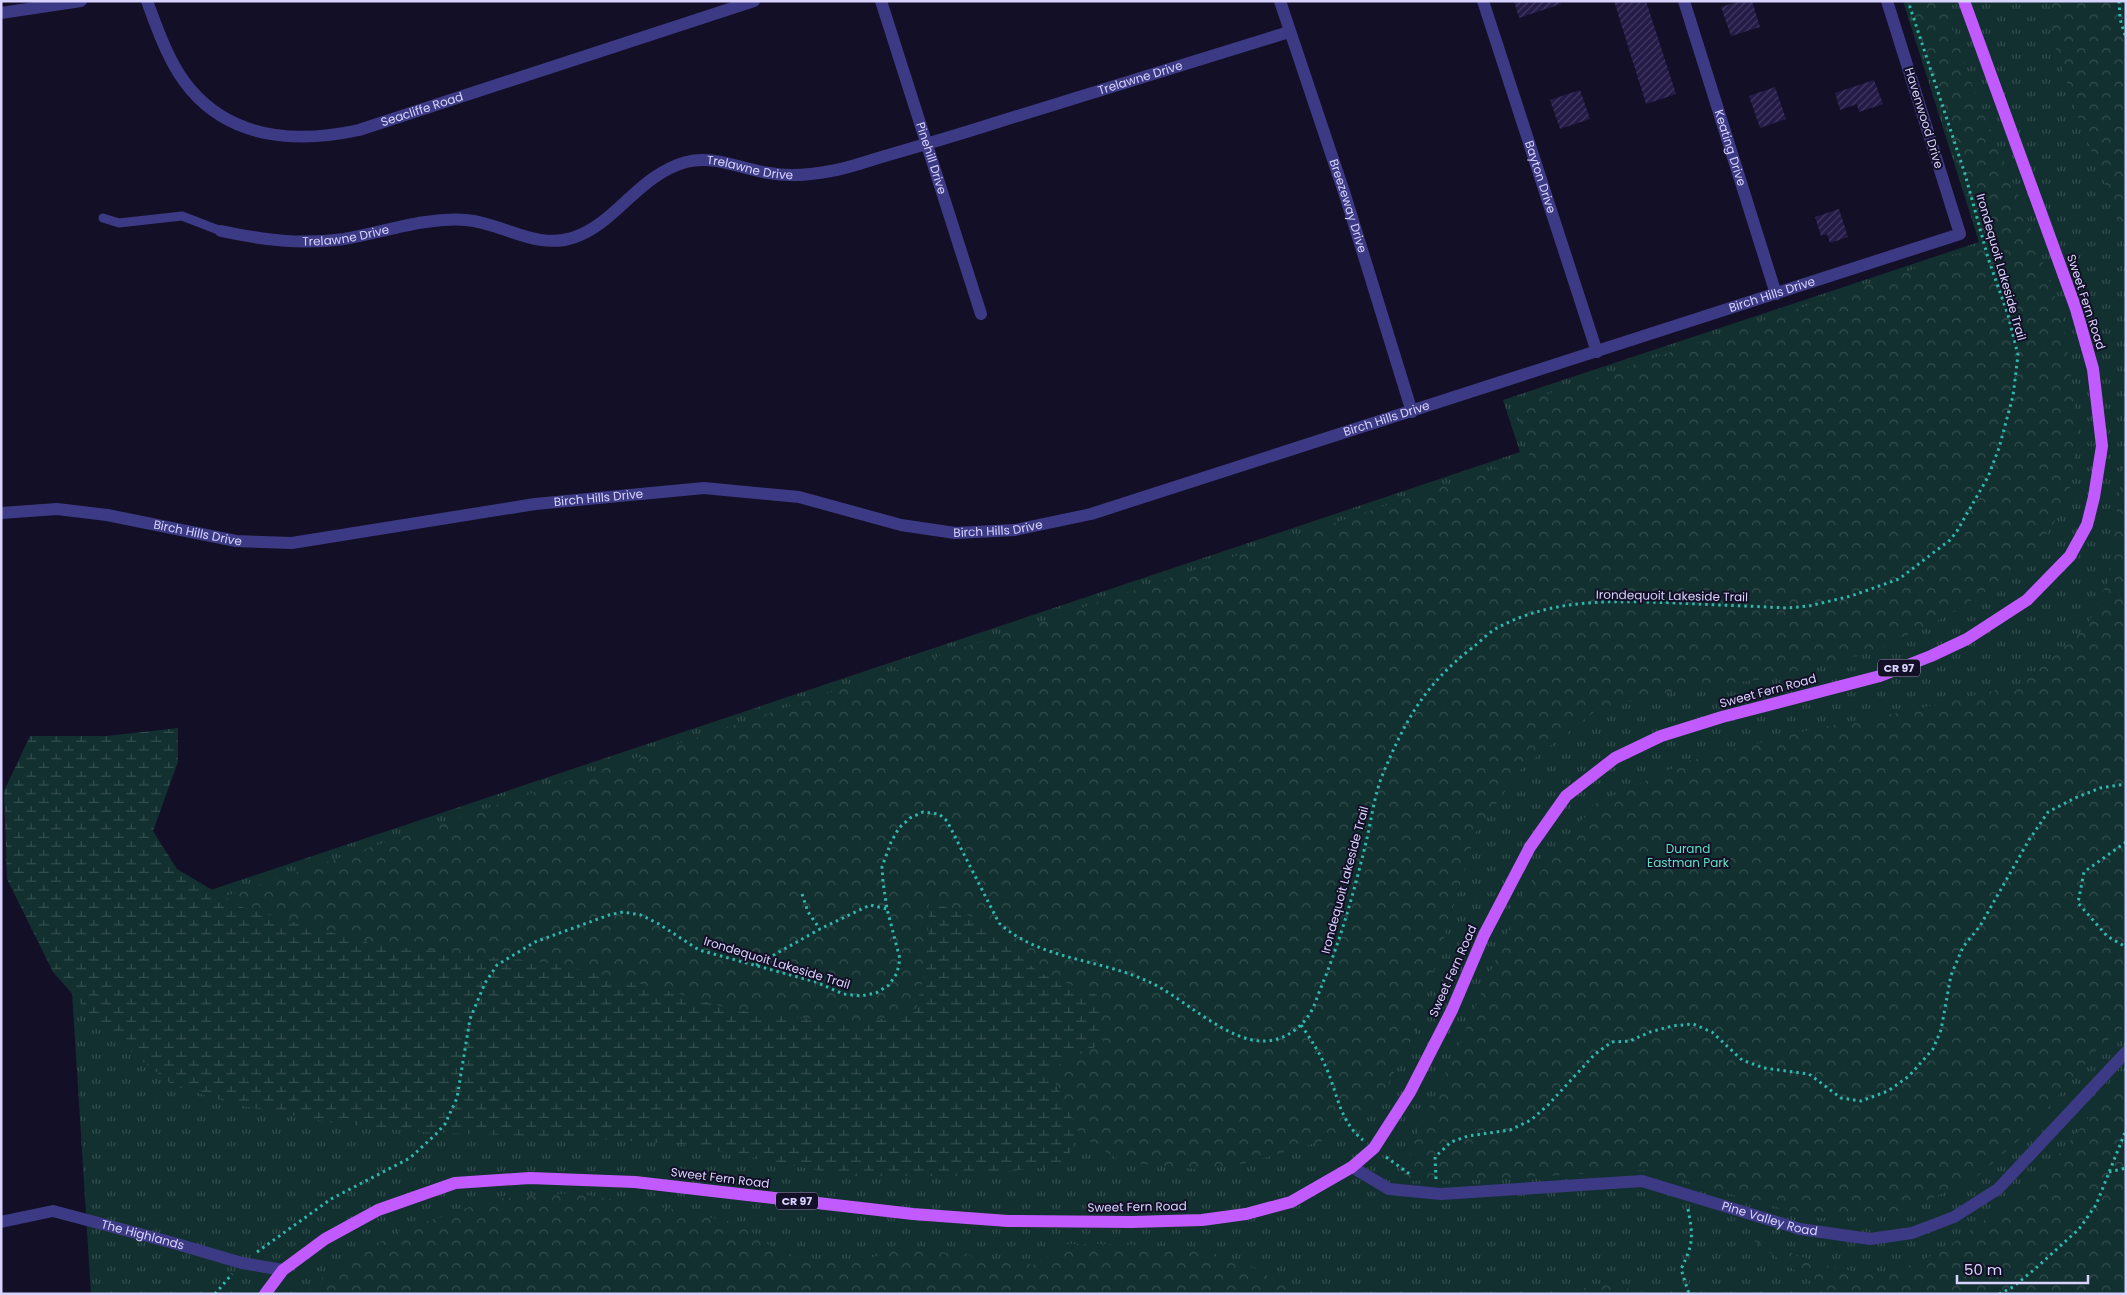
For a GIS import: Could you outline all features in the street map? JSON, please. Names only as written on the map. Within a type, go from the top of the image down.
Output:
[{"type":"main road","name":"Sweet Fern Road","points":[[264,1294],[283,1270],[325,1238],[378,1210],[455,1183],[530,1178],[635,1182],[914,1214],[1008,1221],[1132,1222],[1202,1220],[1246,1214],[1291,1202],[1352,1167],[1374,1148],[1410,1092],[1452,1010],[1484,935],[1530,847],[1566,796],[1615,758],[1661,736],[1722,717],[1880,676],[1932,656],[1967,639],[2000,619],[2034,594],[2070,556],[2087,525],[2094,497],[2102,446],[2093,369],[2076,309],[1964,1]]},
{"type":"street","points":[[1,13],[81,1]]},
{"type":"street","name":"Seacliffe Road","points":[[147,1],[176,68],[190,89],[209,108],[232,123],[257,132],[306,138],[336,135],[359,130],[754,1]]},
{"type":"street","name":"Pinehill Drive","points":[[881,1],[981,314]]},
{"type":"street","name":"Breezeway Drive","points":[[1280,1],[1346,198],[1412,412]]},
{"type":"street","name":"Bayton Drive","points":[[1483,1],[1597,352]]},
{"type":"street","name":"Keating Drive","points":[[1684,1],[1776,294]]},
{"type":"street","name":"Havenwood Drive","points":[[1887,1],[1960,234]]},
{"type":"street","name":"Trelawne Drive","points":[[221,232],[271,241],[315,242],[366,235],[432,220],[451,219],[488,224],[519,235],[555,242],[585,233],[661,172],[687,162],[702,159],[718,161],[788,176],[834,171],[1290,32]]},
{"type":"street","name":"Birch Hills Drive","points":[[1,513],[57,509],[107,515],[236,541],[292,543],[536,504],[704,488],[799,497],[901,524],[955,533],[1015,530],[1091,514],[1960,234]]},
{"type":"street","name":"Pine Valley Road","points":[[1352,1167],[1389,1189],[1441,1194],[1642,1181],[1800,1229],[1870,1239],[1912,1233],[1954,1217],[1998,1189],[2126,1052]]},
{"type":"street","name":"The Highlands","points":[[1,1222],[53,1211],[242,1263],[283,1270]]},
{"type":"lane","points":[[103,218],[119,223],[182,216],[221,232]]},
{"type":"path","name":"Irondequoit Lakeside Trail","points":[[214,1294],[242,1263],[331,1199],[410,1158],[427,1144],[445,1124],[457,1098],[470,1018],[485,982],[497,965],[535,942],[609,915],[623,912],[641,915],[659,924],[699,950],[816,982],[843,994],[861,996],[876,993],[888,985],[897,973],[900,959],[887,909],[882,867],[891,842],[899,828],[910,818],[923,812],[939,814],[946,821],[999,923],[1009,933],[1044,950],[1099,964],[1158,986],[1202,1015],[1236,1034],[1254,1041],[1279,1040],[1301,1025],[1310,1014],[1333,960],[1357,878],[1381,779],[1413,711],[1433,683],[1453,663],[1496,629],[1553,607],[1591,602],[1624,601],[1787,608],[1809,606],[1851,596],[1899,579],[1950,540],[1988,477],[1999,448],[2013,396],[2018,355],[2008,315],[1988,258],[1965,174],[1908,1]]},
{"type":"path","points":[[2119,1],[2120,19],[2126,38]]},
{"type":"path","points":[[1441,1194],[1434,1175],[1435,1157],[1451,1142],[1468,1136],[1510,1130],[1531,1120],[1548,1105],[1595,1054],[1612,1042],[1630,1041],[1650,1032],[1672,1026],[1692,1024],[1712,1032],[1742,1060],[1764,1068],[1809,1074],[1841,1098],[1861,1101],[1888,1091],[1909,1076],[1933,1049],[1941,1030],[1952,974],[1962,947],[1980,926],[2029,840],[2048,812],[2100,788],[2126,784]]},
{"type":"path","points":[[2126,842],[2084,872],[2078,903],[2107,936],[2126,946]]},
{"type":"path","points":[[802,894],[808,912],[820,930]]},
{"type":"path","points":[[756,965],[870,905],[887,909]]},
{"type":"path","points":[[1301,1025],[1317,1048],[1342,1114],[1354,1133],[1417,1179]]},
{"type":"path","points":[[1999,1294],[2013,1287],[2079,1229],[2096,1205],[2126,1130]]},
{"type":"path","points":[[2108,1172],[2126,1168]]},
{"type":"path","points":[[1685,1194],[1693,1234],[1690,1251],[1681,1269],[1688,1291],[1694,1294]]},
{"type":"green space","name":"Durand Eastman Park","points":[[1903,1],[2126,1],[2126,1294],[91,1294],[65,881],[133,916],[1520,452],[1503,400],[1979,242]]},
{"type":"green space","points":[[1907,1],[1944,1],[1975,93],[2022,204],[2063,319],[2078,428],[2068,502],[2024,567],[1949,615],[1869,653],[1772,678],[1676,690],[1598,709],[1522,768],[1476,832],[1415,1033],[1378,1103],[1340,1136],[1243,1164],[1197,1169],[1122,1162],[1079,1134],[1049,1069],[1103,1043],[1097,995],[1040,973],[972,917],[929,901],[928,956],[916,1011],[857,1024],[729,1009],[673,992],[557,964],[376,945],[241,907],[223,897],[1530,457],[1515,405],[1982,246]]},
{"type":"green space","points":[[2049,1],[2126,1],[2126,252],[2117,214],[2079,120],[2053,40]]},
{"type":"green space","points":[[2126,439],[2126,1026],[2101,1045],[2026,1134],[1973,1180],[1891,1216],[1814,1218],[1647,1170],[1479,1180],[1402,1181],[1416,1135],[1463,1036],[1524,893],[1593,805],[1688,761],[1817,728],[1908,711],[2022,684],[2087,627],[2108,581]]},
{"type":"green space","points":[[178,728],[178,762],[153,831],[177,869],[241,907],[376,945],[557,964],[673,992],[729,1009],[857,1024],[916,1011],[928,956],[929,901],[972,917],[1040,973],[1097,995],[1103,1043],[1049,1069],[1079,1134],[1063,1166],[955,1176],[848,1176],[679,1144],[560,1137],[418,1132],[327,1122],[238,1105],[174,1086],[106,1032],[53,972],[7,879],[4,791],[30,736],[107,736]]},
{"type":"green space","points":[[2126,1079],[2126,1294],[1828,1294],[1747,1236],[1824,1265],[1882,1277],[1940,1252],[2034,1185],[2110,1091]]},
{"type":"green space","points":[[574,1193],[666,1208],[741,1224],[769,1245],[792,1255],[845,1264],[892,1252],[930,1251],[1033,1265],[1067,1244],[1120,1244],[1199,1248],[1254,1268],[1299,1294],[305,1294],[323,1277],[401,1230],[494,1199]]},
{"type":"green space","points":[[1605,1283],[1650,1294],[1559,1294]]},
{"type":"building","points":[[1514,1],[1560,1],[1561,4],[1519,18]]},
{"type":"building","points":[[1614,1],[1646,1],[1676,94],[1646,104]]},
{"type":"building","points":[[1740,1],[1752,1],[1760,27],[1731,36],[1721,7]]},
{"type":"building","points":[[1874,80],[1883,104],[1859,112],[1857,104],[1840,110],[1835,93]]},
{"type":"building","points":[[1775,87],[1786,119],[1760,128],[1749,96]]},
{"type":"building","points":[[1580,90],[1590,119],[1560,129],[1550,100]]},
{"type":"building","points":[[1839,209],[1848,237],[1830,243],[1827,234],[1821,236],[1815,217]]}]
